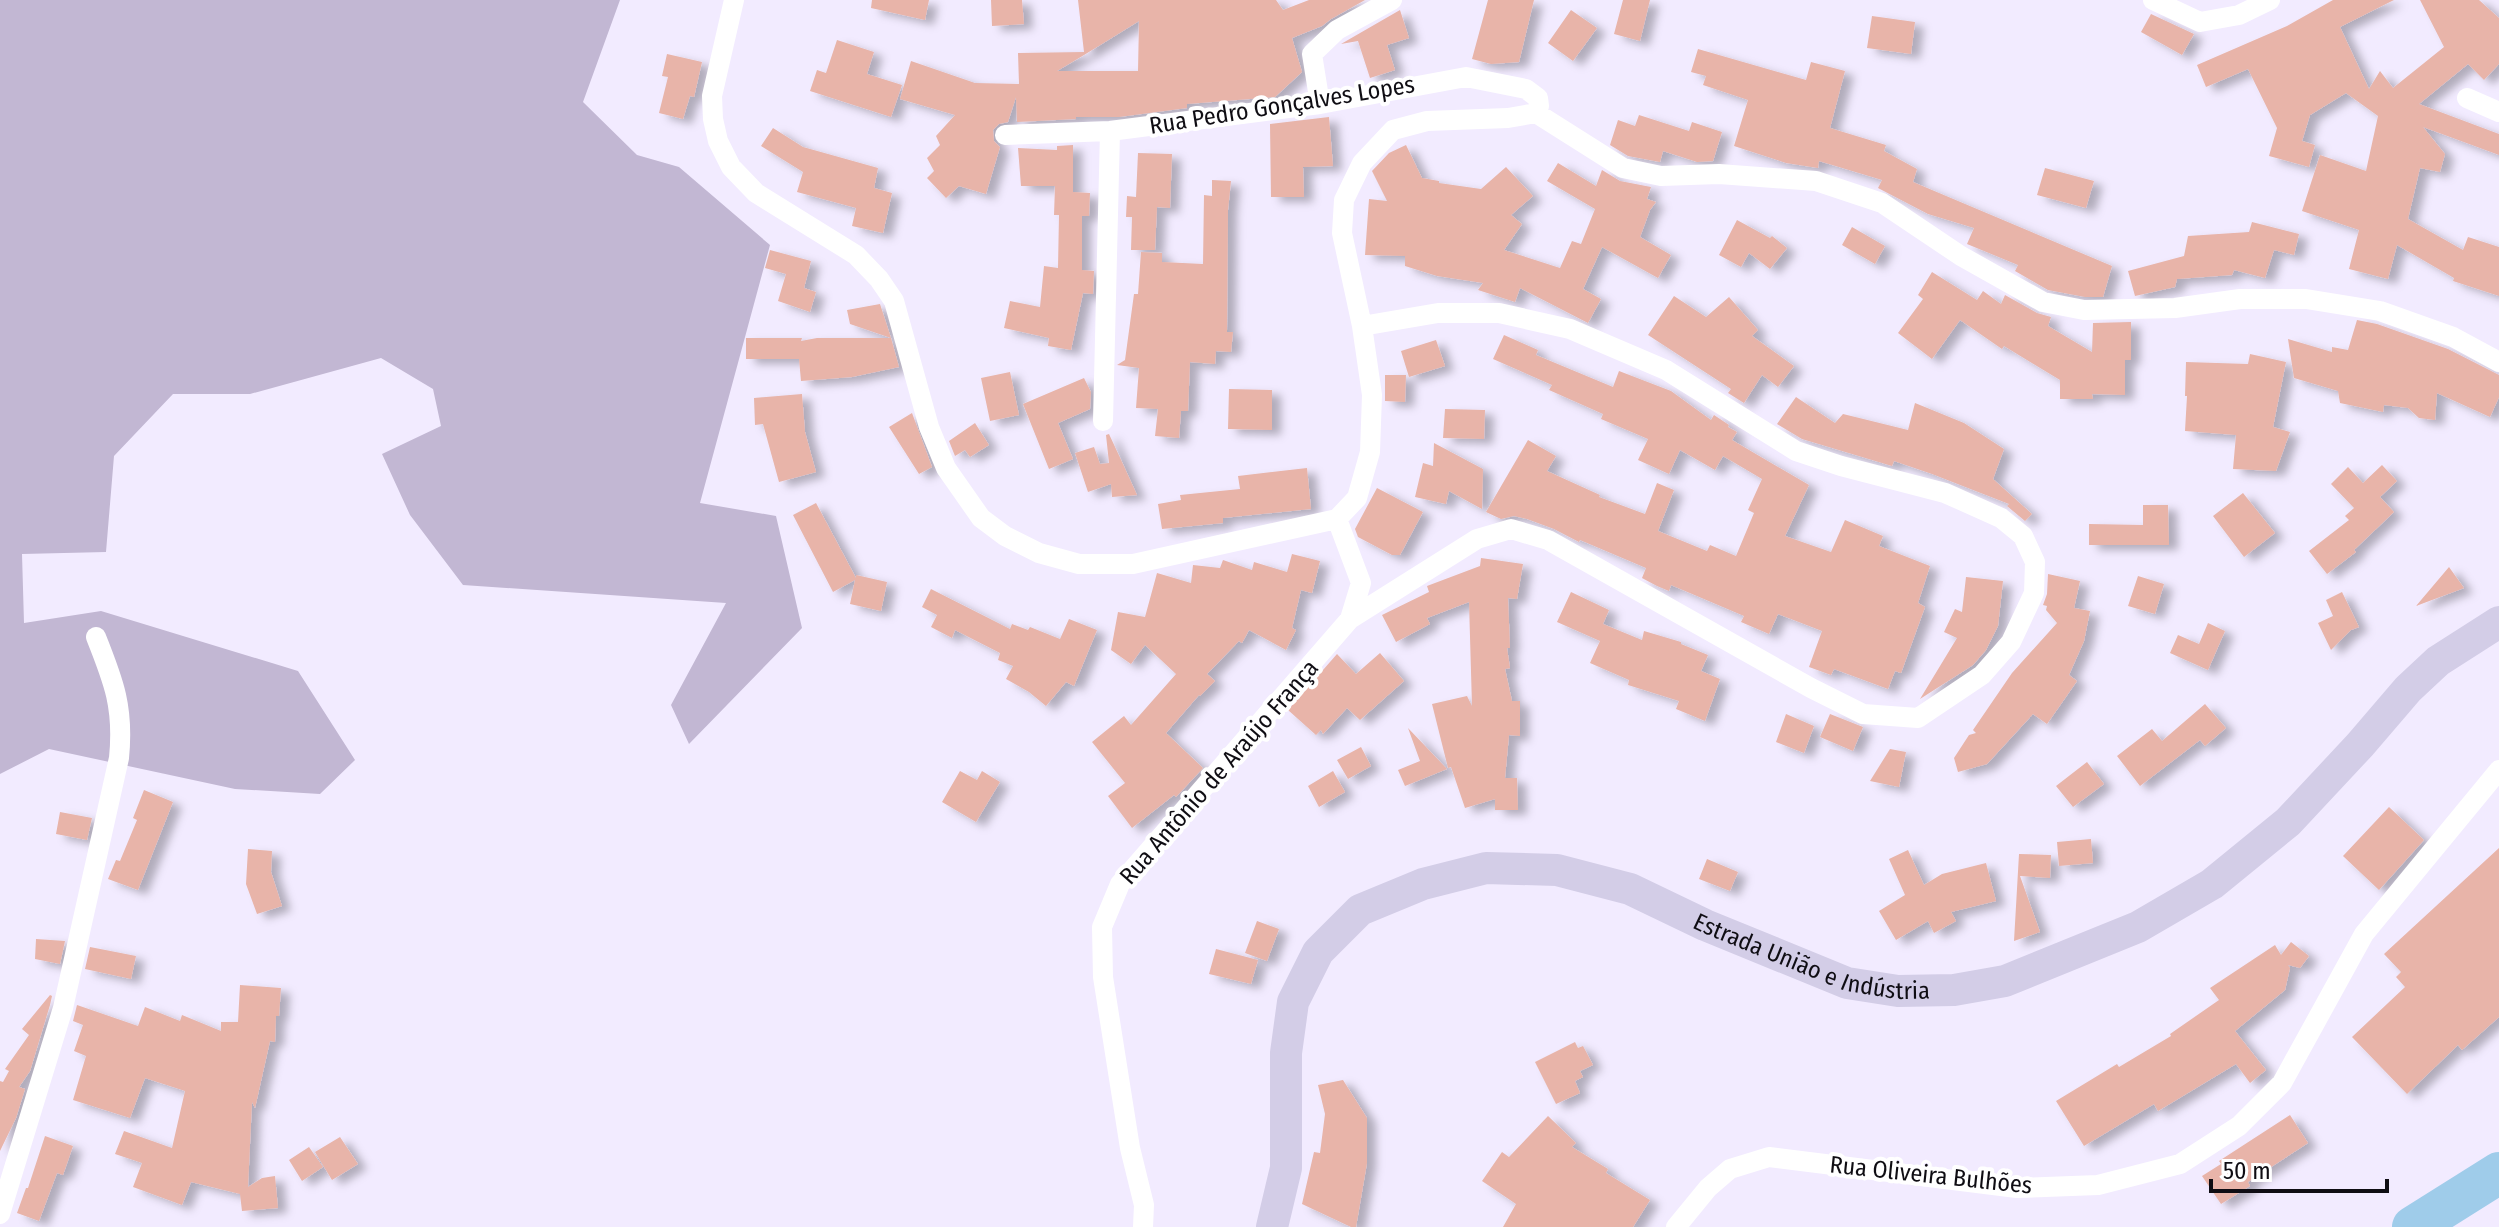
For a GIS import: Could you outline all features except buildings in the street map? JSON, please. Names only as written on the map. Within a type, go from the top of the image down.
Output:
[{"type":"main road","name":"Estrada União e Indústria","points":[[1272,1227],[1286,1168],[1286,1053],[1293,1002],[1318,952],[1360,910],[1423,884],[1486,868],[1557,870],[1630,889],[1705,925],[1847,983],[1898,991],[1954,990],[2005,981],[2138,927],[2212,884],[2288,822],[2408,689],[2438,661],[2499,622]]},
{"type":"street","points":[[734,0],[712,96],[718,141],[731,167],[756,193],[856,255],[879,279],[894,301],[929,427],[946,468],[981,518],[1005,536],[1039,553],[1079,564],[1133,564],[1337,519],[1357,498],[1370,452],[1372,395],[1362,326],[1342,233],[1344,200],[1362,163],[1393,130],[1427,121],[1508,118],[1536,113],[1623,168],[1661,176],[1719,174],[1816,181],[1882,203],[1961,256],[2043,302],[2084,310],[2124,310],[2175,308],[2240,299],[2306,299],[2380,311],[2453,337],[2499,362]]},
{"type":"street","points":[[1320,104],[1312,54],[1337,30],[1392,0]]},
{"type":"street","points":[[2153,0],[2200,22],[2239,15],[2270,0]]},
{"type":"street","name":"Rua Pedro Gonçalves Lopes","points":[[1005,135],[1110,131],[1320,104],[1466,77],[1526,89],[1538,98],[1536,113]]},
{"type":"street","points":[[2467,98],[2499,112]]},
{"type":"street","points":[[1103,421],[1110,131]]},
{"type":"street","points":[[1350,619],[1477,539],[1511,529],[1548,540],[1863,714],[1918,718],[1982,675],[2011,642],[2034,593],[2035,562],[2023,536],[2001,518],[1945,493],[1796,451],[1666,370],[1570,329],[1499,313],[1438,313],[1362,326]]},
{"type":"street","name":"Rua Antônio de Araújo França","points":[[1143,1227],[1144,1205],[1130,1148],[1103,977],[1102,927],[1120,884],[1350,619],[1361,583],[1337,519]]},
{"type":"street","points":[[0,1214],[63,1008],[119,758],[119,703],[96,637]]},
{"type":"street","name":"Rua Oliveira Bulhões","points":[[1676,1227],[1708,1188],[1730,1169],[1769,1157],[2017,1188],[2098,1185],[2180,1164],[2239,1126],[2282,1083],[2364,934],[2499,770]]},
{"type":"street","name":"Rua Oliveira Bulhões","points":[[2466,809],[2499,795]]},
{"type":"shaded area","points":[[0,0],[620,0],[583,102],[637,155],[679,167],[770,245],[700,503],[776,516],[802,628],[689,744],[671,705],[726,603],[463,585],[410,515],[382,454],[441,426],[433,389],[381,358],[250,394],[173,394],[114,456],[106,552],[22,554],[24,623],[101,611],[298,671],[355,760],[320,794],[235,789],[49,749],[0,774]]},
{"type":"waterway","points":[[2413,1227],[2499,1173]]}]
